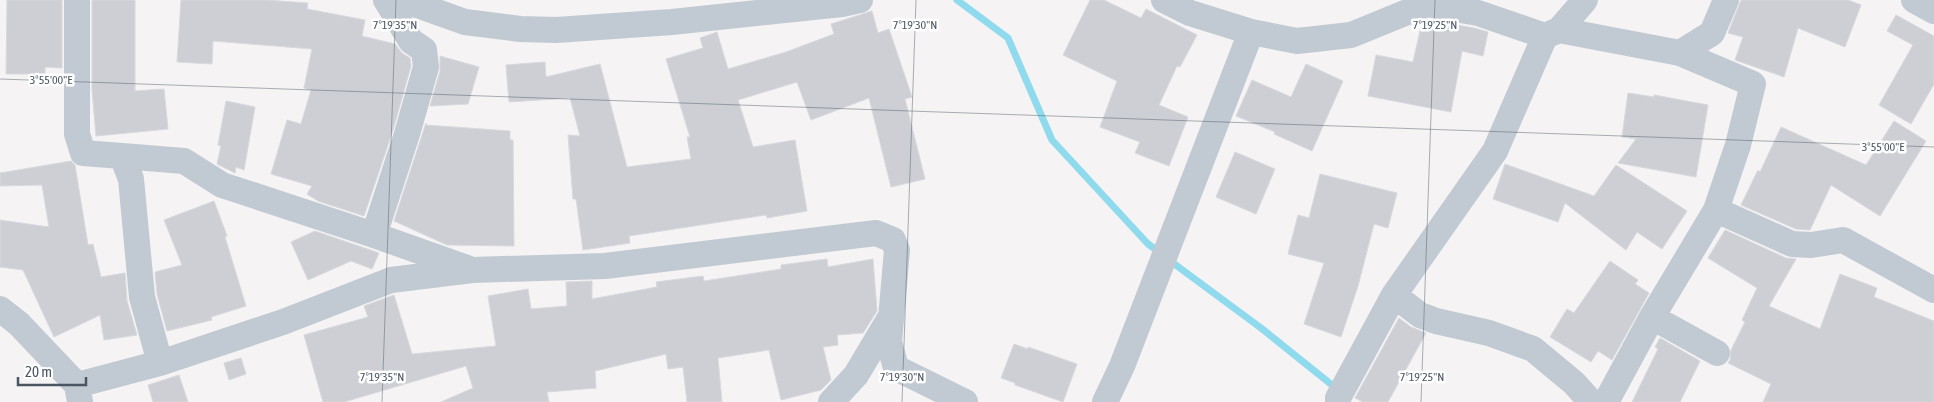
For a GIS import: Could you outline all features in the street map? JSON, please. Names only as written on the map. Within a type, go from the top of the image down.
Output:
[{"type":"street","points":[[77,0],[77,134],[83,152],[184,161],[222,185],[374,235],[472,270]]},
{"type":"street","points":[[374,235],[407,134],[426,67],[424,50],[411,41],[386,0]]},
{"type":"street","points":[[403,0],[520,29],[556,30],[672,22],[842,4],[860,0]]},
{"type":"street","points":[[1164,0],[1187,6],[1251,32],[1297,41],[1351,35],[1389,8],[1428,4],[1478,13],[1552,33],[1680,53],[1753,84],[1738,145],[1716,210],[1652,317],[1606,402]]},
{"type":"street","points":[[1338,402],[1338,398],[1394,295],[1495,151],[1552,33],[1585,0]]},
{"type":"street","points":[[1680,53],[1712,33],[1726,0]]},
{"type":"street","points":[[1914,0],[1934,11]]},
{"type":"street","points":[[411,41],[461,13]]},
{"type":"street","points":[[1105,402],[1122,366],[1251,32]]},
{"type":"street","points":[[1712,33],[1723,72]]},
{"type":"street","points":[[122,156],[132,179],[142,297],[160,363]]},
{"type":"street","points":[[1716,210],[1792,244],[1811,245],[1843,240],[1934,290]]},
{"type":"street","points":[[0,309],[19,324],[78,394],[160,363],[283,322],[391,280],[472,270],[605,266],[876,232],[893,240],[897,250],[889,342],[896,368]]},
{"type":"street","points":[[1394,295],[1420,315],[1436,321],[1489,333],[1533,349],[1574,383],[1591,402]]},
{"type":"street","points":[[1652,317],[1717,353]]},
{"type":"street","points":[[831,402],[856,375],[891,318]]},
{"type":"street","points":[[856,375],[873,369],[896,368],[965,402]]},
{"type":"building","points":[[7,0],[62,0],[62,68],[45,67],[45,74],[6,74]]},
{"type":"building","points":[[92,0],[135,0],[135,91],[164,89],[168,129],[96,136],[92,90]]},
{"type":"building","points":[[181,0],[266,0],[308,3],[307,9],[365,20],[362,36],[395,44],[402,53],[410,58],[411,66],[393,130],[364,216],[318,201],[307,194],[312,186],[271,174],[287,120],[301,124],[311,90],[304,88],[312,49],[213,41],[212,64],[177,62]]},
{"type":"building","points":[[1090,0],[1104,0],[1141,18],[1146,9],[1197,35],[1180,67],[1177,66],[1159,105],[1188,117],[1169,166],[1135,153],[1140,142],[1100,127],[1117,81],[1063,55]]},
{"type":"building","points":[[1741,0],[1848,0],[1861,5],[1845,47],[1798,28],[1784,77],[1735,60],[1743,37],[1728,33]]},
{"type":"building","points":[[872,11],[878,33],[889,29],[912,97],[905,99],[925,179],[891,187],[869,98],[811,120],[797,82],[738,100],[753,147],[795,140],[807,211],[767,218],[766,215],[629,236],[630,243],[583,250],[576,199],[573,199],[568,135],[580,136],[570,98],[509,102],[506,65],[545,62],[546,77],[600,64],[627,167],[691,159],[687,137],[690,137],[666,59],[703,48],[700,38],[717,32],[728,69],[786,52],[834,34],[831,24]]},
{"type":"building","points":[[1896,15],[1934,36],[1934,84],[1911,124],[1879,105],[1913,45],[1887,31]]},
{"type":"building","points":[[1429,20],[1488,32],[1483,56],[1462,51],[1451,112],[1368,96],[1376,55],[1413,62],[1422,22]]},
{"type":"building","points":[[440,56],[479,67],[468,104],[430,106],[440,71]]},
{"type":"building","points":[[1306,64],[1343,81],[1312,151],[1274,134],[1275,132],[1236,116],[1252,80],[1291,97]]},
{"type":"building","points":[[1628,93],[1654,97],[1654,95],[1708,105],[1696,177],[1618,163],[1636,139],[1622,137]]},
{"type":"building","points":[[226,101],[255,107],[244,170],[236,167],[235,173],[217,164],[221,146],[218,145]]},
{"type":"building","points":[[1894,121],[1926,141],[1880,216],[1831,185],[1810,230],[1796,229],[1741,205],[1758,170],[1760,172],[1781,127],[1866,165]]},
{"type":"building","points":[[426,123],[426,125],[510,131],[510,140],[513,140],[514,246],[447,245],[394,221]]},
{"type":"building","points":[[1235,152],[1275,169],[1256,214],[1216,197]]},
{"type":"building","points":[[71,161],[75,165],[88,245],[93,244],[101,277],[125,273],[127,301],[137,335],[104,340],[100,315],[54,337],[23,270],[0,267],[0,220],[49,227],[42,185],[0,186],[0,173]]},
{"type":"building","points":[[1505,164],[1594,196],[1616,165],[1687,211],[1662,249],[1637,232],[1626,250],[1565,203],[1558,222],[1493,199]]},
{"type":"building","points":[[1320,174],[1397,193],[1388,228],[1374,224],[1358,286],[1341,337],[1304,324],[1324,263],[1288,254],[1298,215],[1309,218]]},
{"type":"building","points":[[214,201],[227,236],[225,237],[246,306],[211,317],[212,320],[167,331],[157,294],[155,272],[182,265],[164,220]]},
{"type":"building","points":[[1725,230],[1786,258],[1796,259],[1769,306],[1820,329],[1840,274],[1877,288],[1874,297],[1934,321],[1934,402],[1763,402],[1771,384],[1728,363],[1731,350],[1745,322],[1742,320],[1757,288],[1708,258]]},
{"type":"building","points":[[315,231],[379,253],[372,269],[351,261],[308,280],[291,242]]},
{"type":"building","points":[[827,259],[828,267],[873,259],[877,311],[863,333],[837,335],[838,345],[823,347],[831,380],[821,390],[781,400],[769,350],[718,358],[722,402],[687,402],[683,367],[668,369],[666,354],[595,371],[596,388],[547,392],[549,402],[441,402],[473,388],[466,366],[344,402],[323,402],[304,335],[368,317],[364,306],[394,295],[412,354],[496,346],[488,296],[528,289],[531,309],[567,306],[566,282],[592,281],[592,299],[657,287],[656,282],[703,276],[704,281],[781,269],[781,265]]},
{"type":"building","points":[[1610,261],[1638,280],[1635,284],[1649,293],[1612,360],[1598,351],[1591,362],[1550,337],[1567,309],[1574,313]]},
{"type":"building","points":[[1399,318],[1411,327],[1426,333],[1388,402],[1363,402],[1355,398]]},
{"type":"building","points":[[1660,338],[1700,361],[1680,402],[1632,402],[1658,349],[1655,347]]},
{"type":"building","points":[[1014,344],[1077,364],[1063,402],[1001,378]]},
{"type":"building","points":[[241,358],[246,374],[229,380],[224,363]]},
{"type":"building","points":[[179,375],[188,402],[153,402],[148,385]]},
{"type":"waterway","points":[[957,0],[1008,38],[1052,140],[1148,244],[1161,253]]},
{"type":"waterway","points":[[1169,260],[1261,328],[1337,389]]}]
